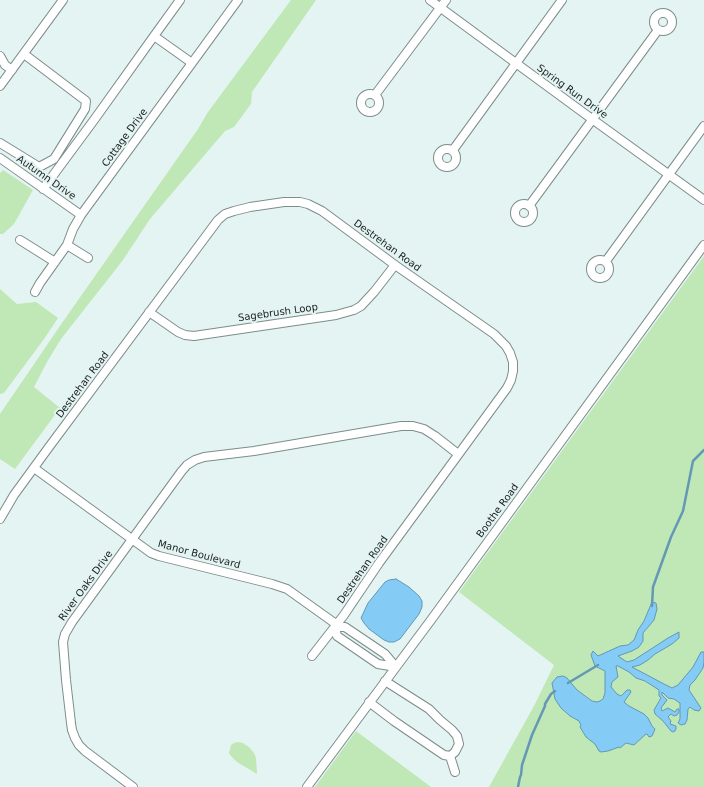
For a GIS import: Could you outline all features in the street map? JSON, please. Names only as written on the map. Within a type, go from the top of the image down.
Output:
[{"type":"street","points":[[0,86],[63,0]]},
{"type":"street","points":[[43,188],[180,0]]},
{"type":"street","name":"Cottage Drive","points":[[35,292],[67,245],[73,228],[81,215],[238,0]]},
{"type":"street","name":"Spring Run Drive","points":[[430,0],[704,200]]},
{"type":"street","points":[[375,95],[446,0]]},
{"type":"street","points":[[453,150],[562,0]]},
{"type":"street","points":[[529,206],[658,30]]},
{"type":"street","points":[[154,36],[192,63]]},
{"type":"street","points":[[0,143],[39,167],[54,159],[85,109],[86,101],[24,54]]},
{"type":"street","points":[[0,56],[5,65],[12,70]]},
{"type":"street","points":[[606,262],[704,126]]},
{"type":"street","name":"Autumn Drive","points":[[0,158],[81,215]]},
{"type":"street","name":"Destrehan Road","points":[[0,519],[14,495],[58,434],[218,220],[225,214],[250,207],[284,202],[300,202],[308,204],[322,211],[395,265],[494,334],[506,346],[513,362],[511,380],[507,388],[379,563],[344,615],[312,656]]},
{"type":"street","points":[[20,240],[55,262]]},
{"type":"street","points":[[67,245],[88,258]]},
{"type":"street","name":"Boothe Road","points":[[307,787],[440,608],[704,245]]},
{"type":"street","name":"Sagebrush Loop","points":[[149,312],[178,332],[185,335],[194,336],[336,315],[354,310],[361,306],[395,265]]},
{"type":"street","points":[[34,468],[132,540],[187,465],[204,457],[254,451],[401,426],[424,428],[458,454]]},
{"type":"street","name":"Manor Boulevard","points":[[132,540],[159,556],[287,589],[335,626],[345,627],[385,654],[396,667]]},
{"type":"street","name":"River Oaks Drive","points":[[132,540],[67,630],[63,646],[72,730],[75,738],[85,752],[134,787]]},
{"type":"street","points":[[335,626],[337,636],[378,664],[396,667]]},
{"type":"street","points":[[369,702],[444,755],[450,756],[455,752],[458,744],[457,736],[429,708],[385,681]]},
{"type":"street","points":[[450,756],[455,772]]},
{"type":"green space","points":[[291,0],[316,0],[252,92],[251,104],[234,127],[225,131],[150,219],[123,260],[61,339],[47,362],[34,387],[60,408],[15,469],[0,459],[0,414],[198,129],[208,112]]},
{"type":"green space","points":[[3,170],[33,190],[14,224],[3,234],[0,234],[0,173]]},
{"type":"green space","points":[[704,256],[704,787],[489,787],[535,704],[554,665],[459,592]]},
{"type":"green space","points":[[0,289],[17,304],[36,302],[58,318],[4,393],[0,394]]},
{"type":"green space","points":[[356,731],[431,787],[315,787]]},
{"type":"green space","points":[[238,742],[243,743],[254,753],[256,758],[257,774],[237,762],[229,753],[231,745]]},
{"type":"water","points":[[396,579],[409,587],[419,596],[422,601],[422,607],[419,614],[400,639],[394,642],[389,642],[369,629],[361,618],[368,603],[385,582]]},
{"type":"water","points":[[652,602],[656,603],[657,609],[654,620],[643,633],[643,641],[639,647],[618,656],[627,662],[634,660],[679,632],[679,638],[672,644],[640,665],[632,667],[672,688],[678,685],[693,667],[701,652],[704,652],[703,668],[690,685],[689,690],[701,708],[699,711],[690,707],[688,709],[685,724],[681,725],[678,723],[680,719],[680,703],[674,699],[668,698],[662,692],[662,695],[667,700],[661,708],[662,711],[668,708],[675,712],[679,709],[677,715],[674,716],[671,714],[668,717],[671,721],[670,724],[676,726],[675,731],[673,732],[655,714],[654,710],[661,698],[659,696],[659,690],[616,666],[618,677],[612,682],[611,687],[621,696],[627,690],[630,690],[631,692],[624,702],[644,714],[655,729],[652,736],[649,737],[646,734],[634,745],[626,743],[620,748],[601,752],[595,744],[586,737],[580,727],[581,725],[579,721],[570,716],[561,708],[555,699],[552,683],[557,677],[563,676],[567,678],[577,690],[592,701],[597,702],[603,699],[605,693],[605,671],[595,666],[591,655],[593,651],[598,656],[620,646],[628,645],[634,640]]},
{"type":"waterway","points":[[652,606],[653,587],[671,537],[683,511],[693,461],[704,450]]},
{"type":"waterway","points":[[568,683],[598,665]]},
{"type":"waterway","points":[[518,787],[522,765],[532,735],[545,704],[551,694],[555,691]]}]
